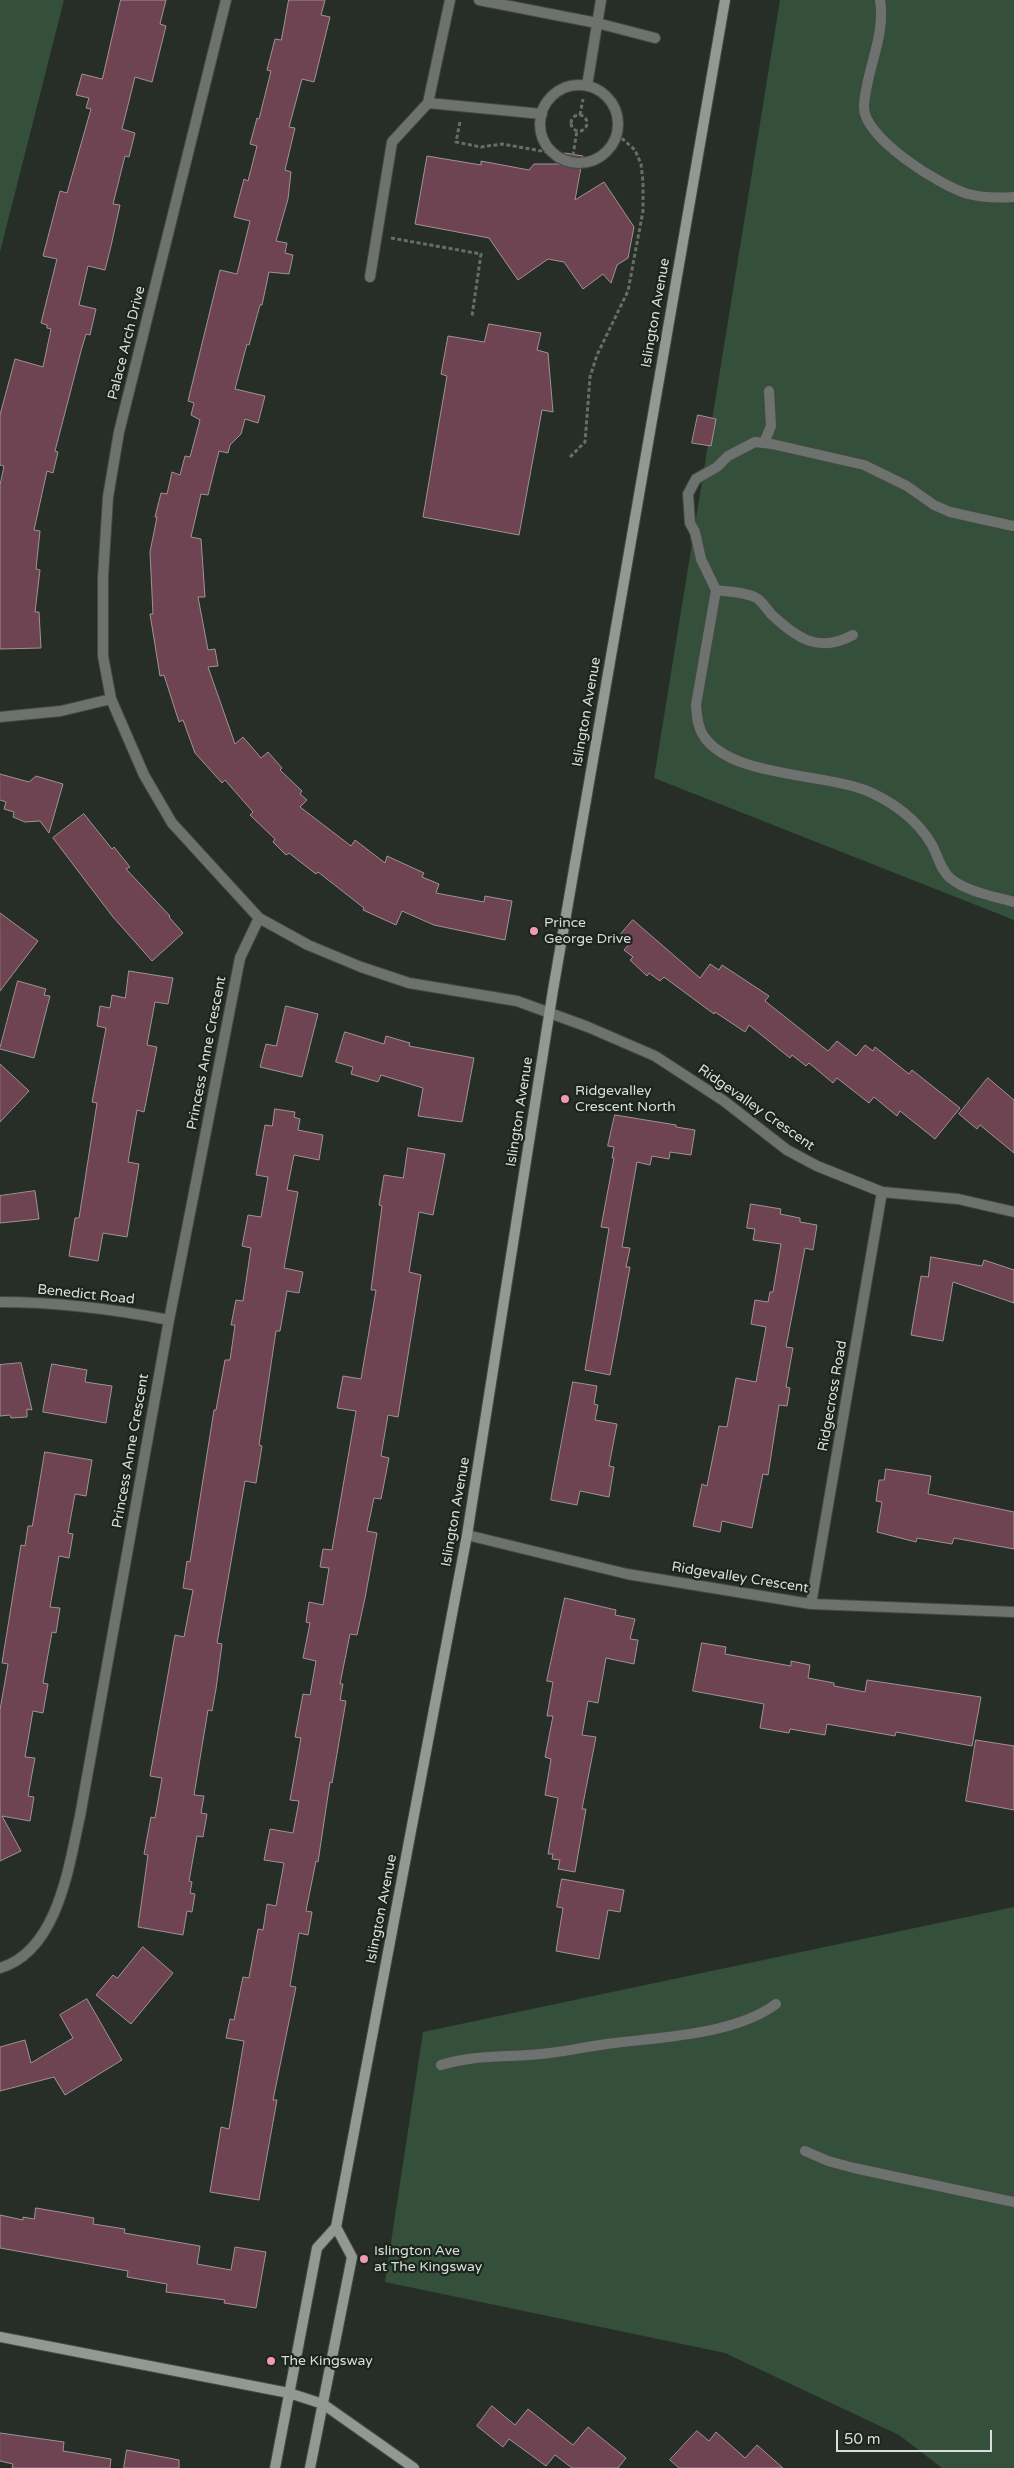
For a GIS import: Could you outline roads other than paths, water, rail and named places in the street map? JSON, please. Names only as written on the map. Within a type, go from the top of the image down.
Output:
[{"type":"main road","name":"Islington Avenue","points":[[336,2227],[467,1536],[549,1012],[725,0]]},
{"type":"main road","points":[[275,2468],[317,2248],[336,2227],[352,2257],[310,2468]]},
{"type":"main road","points":[[0,2337],[289,2393],[323,2404],[414,2468]]},
{"type":"street","name":"Palace Arch Drive","points":[[111,699],[103,656],[103,577],[108,497],[119,432],[226,0]]},
{"type":"street","points":[[370,277],[392,142],[428,103],[450,0]]},
{"type":"street","points":[[479,0],[597,23],[655,38]]},
{"type":"street","points":[[587,86],[601,0]]},
{"type":"street","points":[[880,0],[880,25],[864,107],[870,128],[917,167],[955,189],[982,196],[1014,197]]},
{"type":"street","points":[[575,85],[587,86],[598,90],[608,97],[615,107],[618,119],[617,134],[607,152],[597,159],[585,163],[572,162],[553,152],[544,140],[540,127],[542,114],[546,103],[563,88],[575,85]]},
{"type":"street","points":[[428,103],[542,114]]},
{"type":"street","points":[[764,443],[771,426],[769,391]]},
{"type":"street","points":[[1013,526],[950,512],[907,486],[864,465],[755,442],[728,456],[717,467],[696,479],[688,494],[690,523],[701,559],[716,590],[696,705],[697,720],[703,735],[717,750],[735,760],[803,778],[864,789],[883,798],[910,818],[923,831],[936,854],[939,864],[949,877],[962,886],[1014,902]]},
{"type":"street","points":[[716,590],[758,599],[796,635],[811,642],[828,645],[839,643],[853,635]]},
{"type":"street","points":[[0,717],[61,711],[111,699],[144,775],[172,823],[259,918],[308,945],[361,967],[401,980],[512,999],[549,1012]]},
{"type":"street","name":"Princess Anne Crescent","points":[[0,1968],[12,1964],[32,1947],[50,1921],[64,1889],[80,1816],[169,1320],[240,958],[259,918]]},
{"type":"street","name":"Ridgevalley Crescent","points":[[549,1012],[655,1056],[724,1100],[787,1150],[817,1166],[882,1192],[958,1199],[1014,1212]]},
{"type":"street","name":"Ridgecross Road","points":[[811,1604],[882,1192]]},
{"type":"street","name":"Benedict Road","points":[[0,1302],[65,1305],[130,1312],[169,1320]]},
{"type":"street","name":"Ridgevalley Crescent","points":[[467,1536],[627,1574],[811,1604],[1014,1612]]},
{"type":"street","points":[[441,2065],[461,2059],[560,2053],[613,2043],[670,2038],[744,2021],[763,2014],[776,2004]]},
{"type":"street","points":[[805,2151],[828,2161],[854,2168],[1014,2202]]},
{"type":"place","name":"Prince George Drive","points":[[534,931]]},
{"type":"place","name":"Ridgevalley Crescent North","points":[[565,1099]]},
{"type":"place","name":"Islington Ave at The Kingsway","points":[[364,2259]]},
{"type":"place","name":"The Kingsway","points":[[271,2361]]}]
